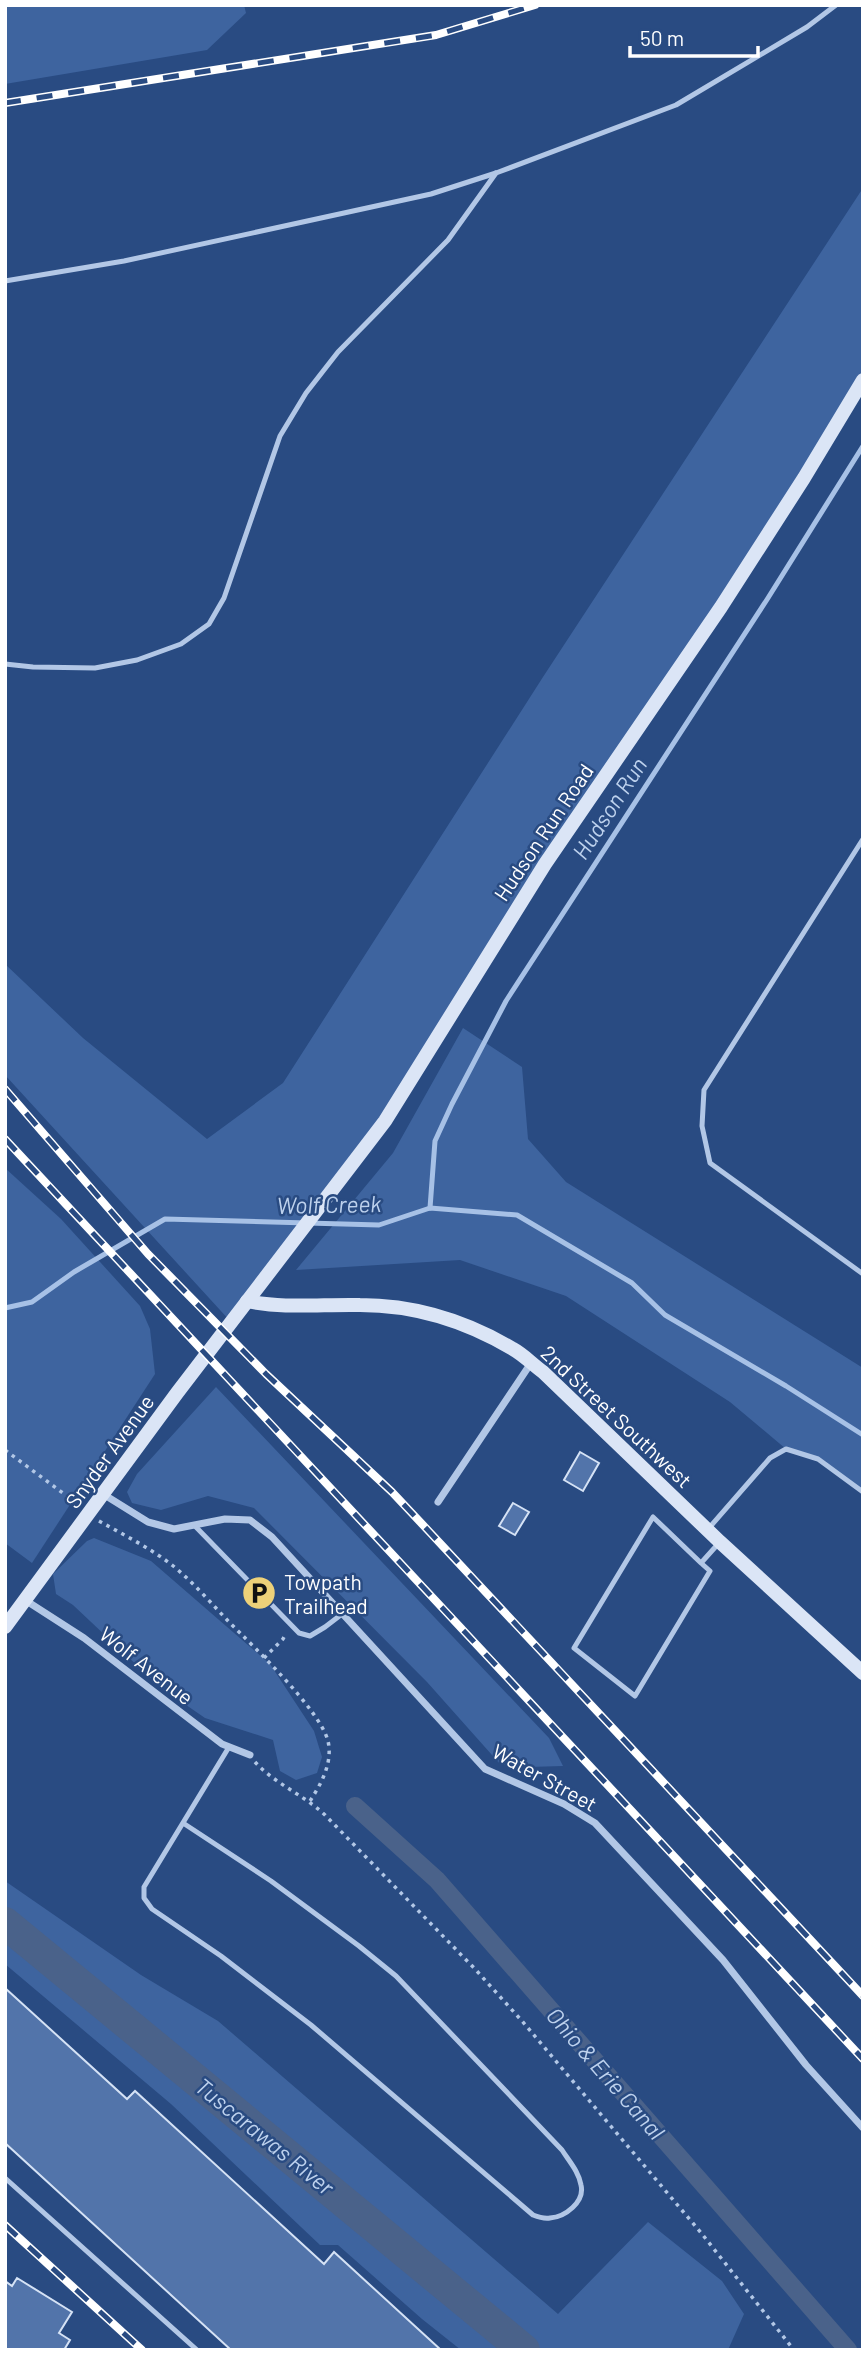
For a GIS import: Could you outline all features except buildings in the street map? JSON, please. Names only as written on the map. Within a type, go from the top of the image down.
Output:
[{"type":"main road","name":"Hudson Run Road","points":[[247,1301],[385,1121],[504,928],[722,607],[863,380]]},
{"type":"main road","name":"2nd Street Southwest","points":[[247,1301],[269,1306],[405,1307],[451,1319],[514,1349],[863,1673]]},
{"type":"main road","name":"Snyder Avenue","points":[[5,1626],[247,1301]]},
{"type":"street","points":[[438,1502],[531,1363]]},
{"type":"street","name":"Water Street","points":[[103,1494],[148,1522],[174,1529],[225,1519],[250,1520],[272,1537],[485,1769],[564,1804],[594,1823],[723,1960],[806,2064],[863,2128]]},
{"type":"street","name":"Wolf Avenue","points":[[25,1600],[84,1638],[195,1724],[229,1747],[250,1755]]},
{"type":"lane","points":[[5,281],[124,261],[417,197],[496,173],[676,105],[807,27],[836,5]]},
{"type":"lane","points":[[5,664],[95,668],[137,660],[181,644],[209,624],[224,598],[281,436],[306,393],[338,352],[448,240],[496,173]]},
{"type":"lane","points":[[863,839],[704,1090],[702,1126],[710,1163],[863,1273]]},
{"type":"lane","points":[[707,1529],[770,1458],[786,1449],[818,1459],[863,1492]]},
{"type":"lane","points":[[653,1517],[701,1563],[710,1571],[635,1696],[574,1648],[653,1517]]},
{"type":"lane","points":[[194,1525],[299,1633],[310,1636],[342,1614]]},
{"type":"lane","points":[[701,1563],[720,1542]]},
{"type":"lane","points":[[183,1823],[271,1881],[396,1976],[562,2150],[578,2175],[582,2188],[579,2200],[563,2215],[547,2219],[533,2215],[311,2025],[221,1956],[152,1909],[144,1898],[144,1887],[229,1747]]},
{"type":"lane","points":[[5,2178],[197,2350]]},
{"type":"path","points":[[5,1450],[78,1504]]},
{"type":"path","points":[[99,1521],[172,1565],[264,1658],[314,1715],[328,1742],[326,1770],[310,1801]]},
{"type":"path","points":[[264,1658],[283,1639],[290,1624]]},
{"type":"path","points":[[250,1755],[264,1771],[310,1801],[475,1969],[702,2234],[794,2350]]},
{"type":"shaded area","points":[[5,5],[244,5],[246,13],[207,50],[5,84]]},
{"type":"shaded area","points":[[863,188],[863,380],[404,1091],[231,1322],[5,1075],[5,964],[83,1038],[207,1139],[283,1083],[543,677]]},
{"type":"shaded area","points":[[463,1028],[522,1067],[528,1139],[566,1182],[863,1368],[863,1492],[818,1459],[786,1449],[730,1402],[566,1296],[460,1260],[296,1270],[393,1153]]},
{"type":"shaded area","points":[[5,1168],[61,1219],[140,1306],[150,1329],[155,1374],[32,1563],[5,1543]]},
{"type":"shaded area","points":[[216,1387],[549,1738],[563,1766],[528,1767],[500,1764],[427,1682],[254,1508],[208,1496],[161,1510],[132,1503],[127,1492],[137,1474]]},
{"type":"shaded area","points":[[94,1538],[151,1561],[270,1664],[314,1731],[322,1757],[317,1773],[296,1780],[280,1771],[273,1740],[205,1718],[160,1687],[73,1605],[56,1594],[53,1574],[87,1541]]},
{"type":"shaded area","points":[[5,1881],[141,1975],[218,2021],[558,2314],[648,2222],[722,2281],[744,2314],[728,2350],[461,2350],[338,2245],[320,2245],[171,2104],[5,1964]]},
{"type":"waterway","name":"Hudson Run","points":[[430,1208],[435,1141],[506,1001],[768,598],[863,446]]},
{"type":"waterway","name":"Wolf Creek","points":[[5,1308],[32,1302],[74,1272],[165,1219],[379,1225],[430,1208],[517,1215],[632,1283],[665,1315],[863,1435]]},
{"type":"waterway","name":"Ohio & Erie Canal","points":[[355,1806],[437,1880],[848,2350]]},
{"type":"waterway","name":"Tuscarawas River","points":[[5,1923],[524,2350]]},
{"type":"railway","points":[[5,103],[436,35],[535,5]]},
{"type":"railway","points":[[5,1089],[148,1254],[266,1374],[392,1492],[863,1996]]},
{"type":"railway","points":[[5,1139],[863,2059]]},
{"type":"railway","points":[[5,2225],[142,2350]]},
{"type":"place","name":"Towpath Trailhead","points":[[259,1593]]}]
